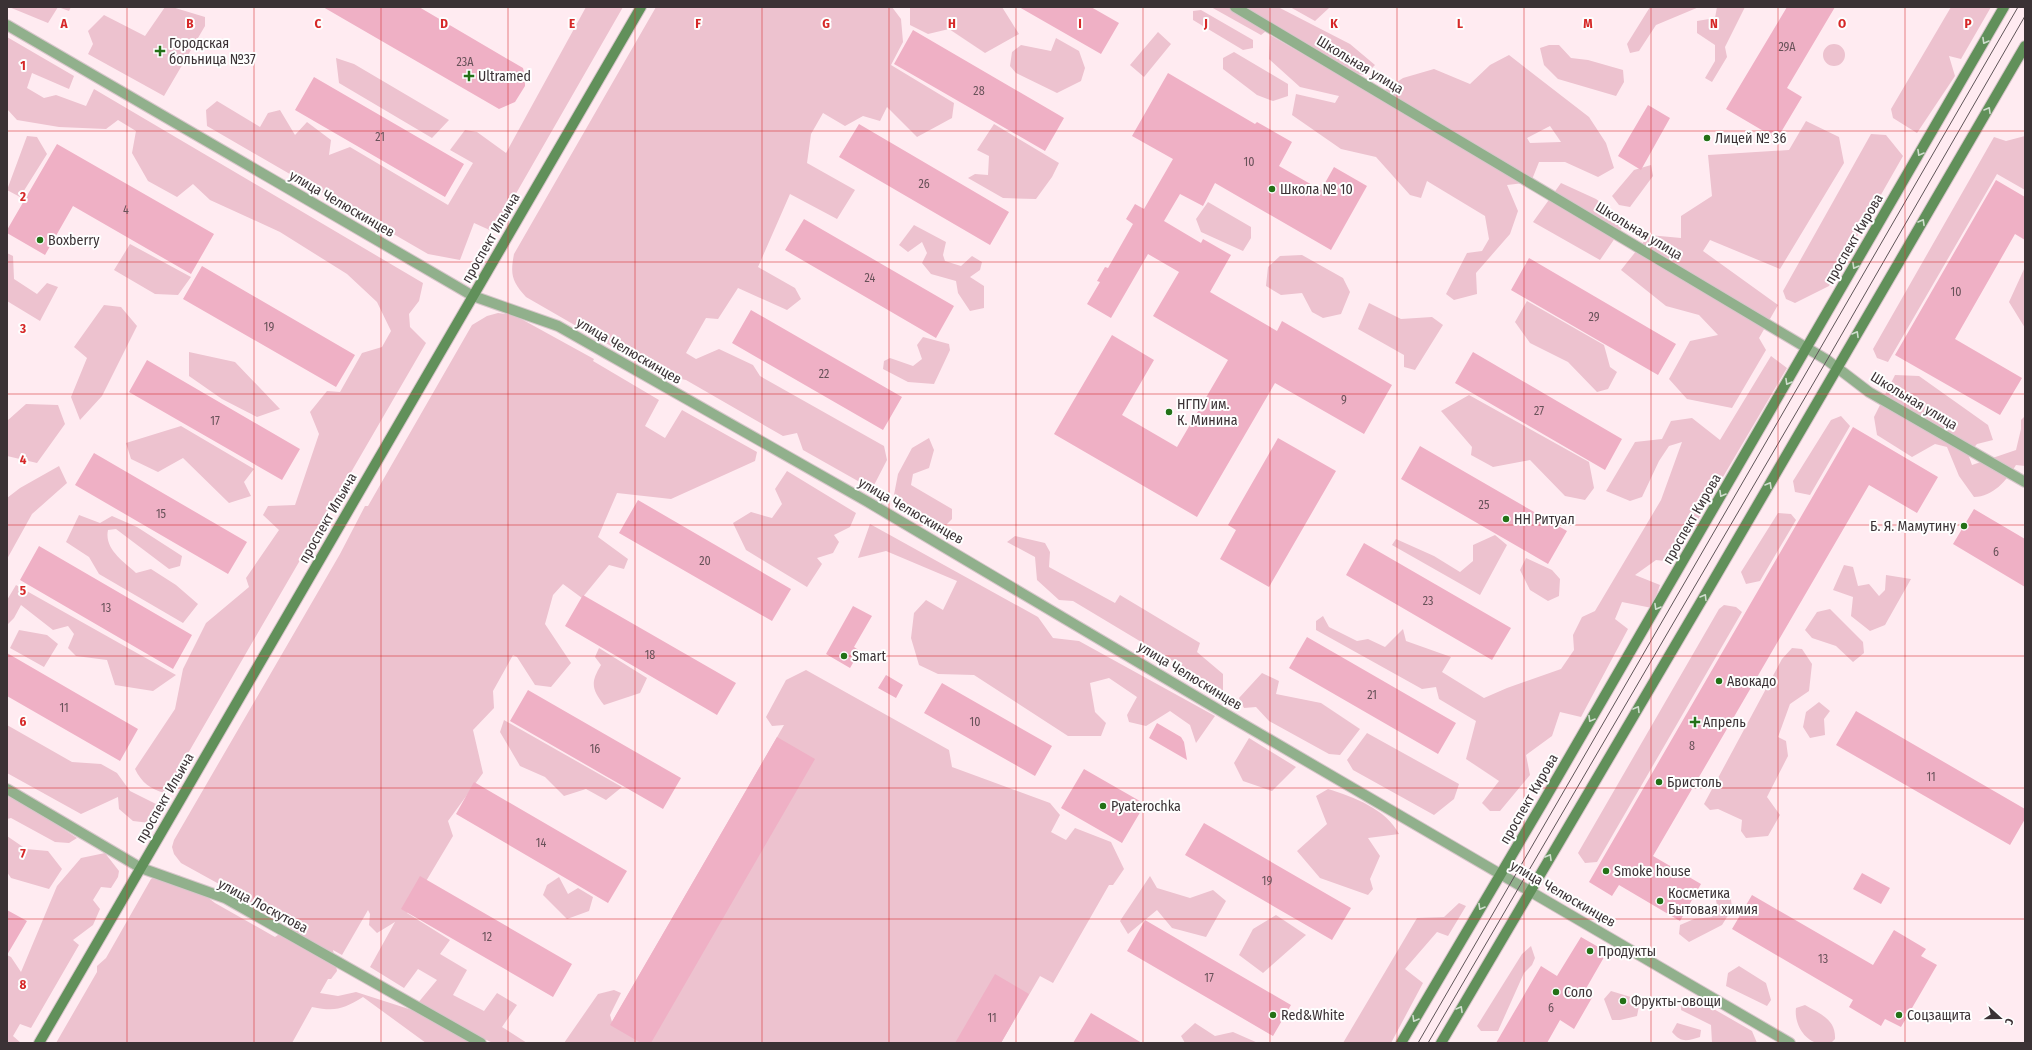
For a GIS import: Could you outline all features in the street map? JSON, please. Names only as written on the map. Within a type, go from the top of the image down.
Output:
[{"type":"street","name":"проспект Ильича","points":[[39,1043],[641,7]]},
{"type":"street","name":"Школьная улица","points":[[1235,7],[1807,348],[1869,392],[2025,482]]},
{"type":"street","name":"проспект Кирова","points":[[1401,1043],[1501,874],[2004,7]]},
{"type":"street","name":"улица Челюскинцев","points":[[7,25],[473,296],[558,326],[874,505],[1230,717],[1790,1043]]},
{"type":"street","points":[[1441,1043],[2025,46]]},
{"type":"street","name":"улица Лоскутова","points":[[7,789],[141,868],[225,898],[481,1043]]},
{"type":"shaded area","points":[[9,7],[58,7],[48,23]]},
{"type":"shaded area","points":[[58,7],[71,7],[69,11]]},
{"type":"shaded area","name":"Городская больница №37","points":[[165,7],[172,7],[205,17],[205,26],[164,96],[88,54],[93,44],[88,31],[104,15],[145,36]]},
{"type":"shaded area","points":[[586,7],[623,7],[494,232],[474,223],[460,260],[428,254],[207,126],[206,110],[217,101],[260,127],[268,113],[280,110],[295,135],[307,122],[331,140],[329,155],[350,147],[448,205],[473,163],[450,150],[465,130],[477,132],[506,153]]},
{"type":"shaded area","points":[[656,7],[892,7],[901,19],[903,42],[891,65],[954,103],[952,118],[917,137],[887,107],[880,121],[863,116],[845,126],[823,113],[811,134],[807,163],[855,190],[837,219],[790,194],[758,267],[795,288],[801,299],[787,310],[738,288],[718,319],[706,318],[686,353],[696,359],[719,349],[753,365],[760,376],[884,446],[887,460],[872,489],[803,450],[797,433],[783,436],[686,380],[672,377],[670,380],[526,297],[515,282],[512,273],[514,254]]},
{"type":"shaded area","points":[[910,7],[1002,7],[1019,34],[985,53],[949,29],[928,34],[910,25]]},
{"type":"shaded area","points":[[1211,7],[1278,7],[1350,44],[1375,65],[1365,75],[1340,72],[1270,28],[1261,35]]},
{"type":"shaded area","points":[[1290,7],[1329,7],[1329,8],[1315,21]]},
{"type":"shaded area","points":[[1650,7],[1699,7],[1656,25],[1639,51],[1630,53],[1627,44]]},
{"type":"shaded area","points":[[1717,7],[1745,7],[1725,47],[1727,57],[1712,82],[1705,78],[1715,61],[1715,45],[1697,33],[1697,21],[1715,18]]},
{"type":"shaded area","points":[[1951,7],[1991,7],[1961,59],[1949,56],[1955,76],[1917,133],[1893,118],[1891,109]]},
{"type":"shaded area","points":[[1201,10],[1253,40],[1253,48],[1243,50],[1193,20],[1193,11]]},
{"type":"shaded area","points":[[1158,32],[1171,44],[1144,77],[1130,65]]},
{"type":"shaded area","points":[[1270,35],[1376,96],[1403,78],[1434,69],[1470,84],[1490,65],[1509,55],[1589,117],[1606,143],[1614,168],[1598,177],[1565,162],[1539,162],[1531,182],[1507,185],[1518,211],[1510,234],[1476,273],[1477,294],[1454,300],[1446,294],[1467,253],[1482,251],[1489,239],[1485,216],[1427,181],[1421,198],[1410,195],[1376,157],[1341,149],[1292,115],[1296,94],[1335,103],[1339,96],[1300,87],[1269,59]],"holes":[[[1550,126],[1561,142],[1530,143],[1527,138]]]},
{"type":"shaded area","points":[[7,37],[74,76],[69,89],[32,73],[27,88],[44,98],[56,95],[86,106],[94,89],[423,283],[419,301],[409,314],[410,327],[426,343],[165,793],[155,790],[147,785],[135,769],[175,709],[183,669],[206,623],[249,587],[246,578],[279,530],[263,515],[268,506],[295,505],[319,434],[310,412],[327,391],[340,392],[362,353],[382,347],[391,331],[377,302],[347,274],[280,232],[210,200],[193,184],[177,197],[148,181],[132,153],[136,131],[118,120],[106,129],[59,127],[17,120],[7,109]]},
{"type":"shaded area","points":[[1056,38],[1079,51],[1085,68],[1081,81],[1057,93],[1016,73],[1010,66],[1012,52],[1021,45],[1051,51]]},
{"type":"shaded area","points":[[1834,44],[1838,45],[1844,51],[1844,59],[1838,65],[1834,66],[1830,65],[1824,59],[1823,55],[1824,51],[1830,45]]},
{"type":"shaded area","points":[[1549,45],[1559,45],[1571,58],[1588,60],[1623,70],[1624,82],[1616,96],[1558,79],[1544,65],[1540,48]]},
{"type":"shaded area","points":[[1234,52],[1288,84],[1288,96],[1273,101],[1257,95],[1223,69],[1223,58]]},
{"type":"shaded area","points":[[336,58],[354,64],[449,120],[432,138],[339,83]]},
{"type":"shaded area","points":[[1806,121],[1839,137],[1844,163],[1780,269],[1710,240],[1703,251],[1778,305],[1759,338],[1766,350],[1732,408],[1687,399],[1669,379],[1690,341],[1718,335],[1699,315],[1666,306],[1621,270],[1649,235],[1681,238],[1681,216],[1712,196],[1708,155],[1789,150]]},
{"type":"shaded area","points":[[994,124],[1059,163],[1052,177],[1036,199],[1003,198],[968,178],[975,174],[988,175],[989,156],[977,150]]},
{"type":"shaded area","points":[[1871,134],[1886,135],[1903,156],[1829,286],[1795,303],[1786,299],[1783,291]]},
{"type":"shaded area","points":[[27,136],[37,137],[47,154],[20,197],[7,190]]},
{"type":"shaded area","points":[[2025,136],[2025,190],[1997,174],[1888,362],[1877,358],[1873,349],[1994,137],[2006,141]]},
{"type":"shaded area","points":[[1651,165],[1653,176],[1630,207],[1619,205],[1612,196],[1634,170]]},
{"type":"shaded area","points":[[1561,183],[1596,199],[1626,222],[1600,260],[1533,222]]},
{"type":"shaded area","points":[[1208,202],[1251,227],[1251,238],[1243,251],[1201,232],[1196,219]]},
{"type":"shaded area","points":[[914,225],[946,242],[943,255],[945,261],[961,266],[972,256],[982,262],[980,270],[970,277],[984,286],[984,308],[970,311],[958,293],[956,281],[931,274],[922,263],[927,253],[922,242],[908,252],[899,245]]},
{"type":"shaded area","points":[[130,244],[191,277],[178,295],[155,294],[114,270]]},
{"type":"shaded area","points":[[7,253],[13,256],[14,279],[37,294],[47,283],[58,287],[40,321],[7,301]]},
{"type":"shaded area","points":[[1302,255],[1343,278],[1350,292],[1341,314],[1323,318],[1312,312],[1302,293],[1281,295],[1266,286],[1268,267],[1280,256]]},
{"type":"shaded area","points":[[2025,267],[2025,328],[2009,302]]},
{"type":"shaded area","points":[[1527,301],[1604,345],[1610,367],[1617,372],[1608,389],[1597,392],[1568,362],[1530,343],[1515,322]]},
{"type":"shaded area","points":[[1369,303],[1401,319],[1432,317],[1443,325],[1415,370],[1404,367],[1404,355],[1358,329]]},
{"type":"shaded area","points":[[104,305],[121,307],[137,326],[102,396],[80,420],[71,397],[87,358],[74,347]]},
{"type":"shaded area","points":[[498,313],[514,315],[594,359],[593,361],[659,400],[645,426],[665,438],[682,410],[757,452],[755,461],[671,499],[617,493],[598,537],[628,559],[624,569],[609,565],[582,598],[563,584],[553,595],[545,624],[571,663],[551,687],[535,685],[517,657],[513,655],[493,691],[494,708],[473,730],[483,773],[448,821],[453,836],[407,913],[450,940],[440,954],[467,970],[453,995],[484,1011],[497,993],[517,1005],[502,1027],[527,1043],[493,1043],[467,1031],[479,1043],[426,1043],[363,997],[339,1008],[327,1009],[312,1007],[292,1043],[56,1043],[97,972],[97,966],[106,958],[151,879],[156,876],[175,880],[179,875],[215,903],[275,937],[291,926],[250,902],[246,903],[219,884],[181,863],[174,854],[172,847],[174,840],[340,554],[365,506],[368,506],[472,325],[487,316]],"holes":[[[368,910],[370,914],[369,925],[377,933],[395,922],[370,967],[404,988],[418,969],[437,980],[412,1010],[356,992],[338,996],[320,993],[328,979],[331,979],[337,971],[333,950],[342,955]]]},
{"type":"shaded area","points":[[923,337],[949,344],[950,350],[934,384],[908,382],[883,369],[884,361],[890,358],[913,366],[922,359],[917,345]]},
{"type":"shaded area","points":[[189,352],[235,362],[280,409],[257,417],[222,399],[189,376]]},
{"type":"shaded area","points":[[1771,356],[1787,368],[1673,562],[1656,560],[1635,575],[1660,585],[1652,608],[1622,602],[1615,619],[1628,629],[1581,717],[1560,712],[1552,736],[1526,755],[1530,775],[1500,811],[1490,811],[1482,803],[1499,781],[1466,759],[1476,721],[1439,699],[1436,687],[1422,689],[1316,630],[1316,621],[1323,616],[1329,627],[1357,641],[1368,639],[1385,647],[1403,629],[1406,641],[1451,657],[1442,672],[1484,698],[1507,688],[1561,669],[1574,650],[1573,635],[1582,617],[1595,611],[1661,500],[1682,442],[1669,446],[1659,461],[1642,497],[1630,501],[1606,491],[1635,442],[1662,439],[1671,421],[1692,418],[1720,440]]},
{"type":"shaded area","points":[[1895,375],[1919,376],[1988,425],[1993,440],[1977,444],[1968,454],[1972,465],[2016,450],[2021,429],[2021,420],[2025,416],[2025,466],[2016,465],[1999,487],[1987,494],[1974,497],[1959,476],[1947,447],[1935,444],[1912,457],[1877,435],[1874,417]]},
{"type":"shaded area","points":[[1469,395],[1589,462],[1594,488],[1585,500],[1565,496],[1530,460],[1493,467],[1471,455],[1472,447],[1441,411]]},
{"type":"shaded area","points":[[26,404],[58,405],[65,424],[37,463],[7,456],[7,421]]},
{"type":"shaded area","points":[[1841,416],[1850,426],[1810,495],[1795,492],[1793,481],[1831,420]]},
{"type":"shaded area","points":[[181,426],[254,469],[244,482],[251,496],[229,503],[183,458],[158,472],[131,459],[126,443]]},
{"type":"shaded area","points":[[929,438],[934,450],[929,468],[913,474],[911,485],[952,509],[952,519],[941,530],[907,512],[893,500],[898,474],[912,448]]},
{"type":"shaded area","points":[[59,466],[67,483],[32,514],[7,559],[7,498],[20,488]]},
{"type":"shaded area","points":[[787,471],[856,513],[850,527],[834,535],[839,542],[833,553],[817,558],[822,564],[807,587],[746,550],[733,523],[751,512],[772,518],[782,504],[775,489]]},
{"type":"shaded area","points":[[1778,513],[1791,514],[1796,520],[1760,581],[1746,584],[1741,572]]},
{"type":"shaded area","points":[[79,515],[100,523],[112,516],[137,527],[182,556],[180,566],[169,569],[116,529],[108,530],[109,543],[112,549],[120,559],[136,573],[151,569],[176,585],[198,604],[183,623],[99,574],[89,557],[66,542]]},
{"type":"shaded area","points":[[870,524],[1038,617],[1053,638],[1079,641],[1215,716],[1196,743],[1190,725],[1170,711],[1146,726],[1129,722],[1127,715],[1137,697],[1109,678],[1090,683],[1095,712],[1106,723],[1101,736],[1068,736],[974,675],[938,674],[919,665],[911,638],[914,613],[926,600],[943,610],[957,581],[886,551],[858,558]]},
{"type":"shaded area","points":[[1495,535],[1507,545],[1480,595],[1392,545],[1396,539],[1434,556],[1460,572],[1473,561],[1473,545]]},
{"type":"shaded area","points":[[1015,536],[1045,543],[1050,552],[1049,567],[1115,603],[1120,595],[1200,643],[1197,652],[1223,674],[1223,691],[1073,601],[1059,600],[1037,580],[1035,557],[1007,542]]},
{"type":"shaded area","points":[[1526,558],[1552,570],[1560,579],[1559,596],[1548,601],[1530,590],[1520,570]]},
{"type":"shaded area","points":[[1844,565],[1853,567],[1858,586],[1869,584],[1879,596],[1885,590],[1886,575],[1911,579],[1885,625],[1870,631],[1851,616],[1853,597],[1833,590]]},
{"type":"shaded area","points":[[16,585],[176,675],[153,691],[115,685],[107,660],[76,656],[68,648],[74,634],[68,626],[53,630],[21,605],[14,618],[7,625],[7,600]]},
{"type":"shaded area","points":[[1724,605],[1736,607],[1742,612],[1597,862],[1585,863],[1578,853],[1719,609]]},
{"type":"shaded area","points":[[1830,609],[1863,642],[1864,653],[1853,662],[1836,646],[1812,638],[1805,630],[1817,612]]},
{"type":"shaded area","points":[[19,630],[47,635],[58,644],[44,667],[10,648]]},
{"type":"shaded area","points":[[599,648],[647,678],[640,693],[604,705],[597,695],[594,686],[597,671],[601,665],[595,657]]},
{"type":"shaded area","points":[[1792,648],[1802,649],[1812,664],[1809,691],[1790,704],[1778,737],[1786,741],[1788,756],[1767,797],[1780,815],[1768,836],[1746,838],[1741,831],[1742,820],[1718,809],[1710,810],[1704,804],[1782,659]]},
{"type":"shaded area","points":[[806,670],[949,750],[952,767],[1050,803],[1060,815],[1051,832],[1066,840],[1075,828],[1111,842],[1124,869],[1113,885],[1109,885],[1053,983],[1040,976],[1001,1043],[564,1043],[598,994],[614,990],[621,993],[610,1015],[612,1022],[784,725],[772,726],[766,717],[786,680]]},
{"type":"shaded area","points":[[1262,673],[1279,681],[1276,694],[1321,703],[1360,729],[1340,755],[1329,754],[1269,721],[1256,707],[1244,708],[1239,698]]},
{"type":"shaded area","points":[[1819,702],[1830,711],[1824,719],[1825,735],[1810,738],[1803,727],[1806,712]]},
{"type":"shaded area","points":[[504,720],[622,787],[606,800],[586,789],[564,796],[545,777],[520,766],[500,732]]},
{"type":"shaded area","points":[[7,725],[72,762],[101,764],[117,773],[130,791],[160,806],[150,823],[133,821],[119,809],[118,797],[81,814],[7,773]]},
{"type":"shaded area","points":[[1367,733],[1459,784],[1454,799],[1434,815],[1353,770],[1347,760]]},
{"type":"shaded area","points":[[1249,738],[1296,767],[1272,791],[1243,781],[1234,763]]},
{"type":"shaded area","points":[[1328,789],[1358,800],[1378,811],[1393,825],[1399,834],[1368,838],[1380,856],[1370,879],[1373,889],[1368,895],[1320,878],[1297,851],[1327,824],[1316,796]]},
{"type":"shaded area","points":[[7,792],[77,838],[69,843],[55,842],[11,818],[7,819]]},
{"type":"shaded area","points":[[7,836],[26,849],[48,851],[62,869],[49,889],[11,878],[7,872]]},
{"type":"shaded area","points":[[105,853],[119,871],[118,877],[111,888],[101,887],[93,900],[100,909],[93,925],[73,940],[79,945],[31,1028],[20,1024],[13,1036],[21,1043],[7,1043],[7,955],[11,957],[21,972],[57,886],[81,858]]},
{"type":"shaded area","points":[[1150,876],[1157,888],[1190,898],[1213,890],[1226,901],[1206,937],[1172,928],[1157,910],[1128,934],[1120,921]]},
{"type":"shaded area","points":[[559,877],[568,894],[578,888],[593,897],[589,911],[567,919],[543,895],[547,885]]},
{"type":"shaded area","points":[[1730,890],[1732,909],[1722,925],[1689,942],[1679,934],[1680,925],[1694,919],[1712,917],[1717,906],[1715,893]]},
{"type":"shaded area","points":[[1459,903],[1466,906],[1448,936],[1437,932],[1405,969],[1423,983],[1391,1043],[1343,1043],[1417,918],[1444,917]]},
{"type":"shaded area","points":[[1276,915],[1306,935],[1263,973],[1239,955],[1253,929]]},
{"type":"shaded area","points":[[1531,946],[1535,958],[1532,965],[1524,973],[1498,1031],[1481,1031],[1477,1026],[1522,954]]},
{"type":"shaded area","points":[[1739,966],[1766,983],[1771,1000],[1767,1006],[1726,986],[1728,973]]},
{"type":"shaded area","points":[[1611,991],[1634,998],[1639,1006],[1637,1016],[1620,1020],[1612,1020],[1604,999]]},
{"type":"shaded area","points":[[1687,999],[1705,1008],[1712,1008],[1752,1031],[1757,1043],[1712,1043],[1711,1025],[1681,1010],[1681,1004]]},
{"type":"shaded area","points":[[1805,1005],[1821,1014],[1830,1022],[1835,1032],[1835,1039],[1831,1043],[1820,1043],[1813,1041],[1801,1030],[1796,1019],[1796,1008]]},
{"type":"shaded area","points":[[1195,1023],[1215,1036],[1233,1032],[1258,1043],[1185,1043],[1181,1036]]},
{"type":"shaded area","points":[[1677,1023],[1701,1030],[1700,1037],[1688,1040],[1678,1038],[1672,1032]]},
{"type":"building","points":[[323,7],[419,7],[523,68],[525,86],[515,102],[499,109]]},
{"type":"building","points":[[1019,7],[1091,7],[1119,23],[1101,54]]},
{"type":"building","points":[[1787,7],[1835,7],[1787,88],[1802,97],[1777,139],[1726,109]]},
{"type":"building","points":[[913,30],[1064,118],[1045,151],[894,64]]},
{"type":"building","points":[[1168,73],[1255,124],[1257,122],[1292,142],[1279,166],[1321,190],[1334,167],[1367,186],[1331,250],[1215,183],[1203,206],[1180,194],[1164,221],[1201,243],[1203,239],[1231,255],[1210,292],[1277,331],[1282,321],[1392,385],[1364,434],[1275,383],[1197,517],[1054,434],[1112,335],[1154,360],[1122,415],[1177,447],[1228,360],[1153,316],[1179,272],[1148,254],[1111,318],[1087,304],[1100,282],[1097,281],[1105,267],[1108,268],[1133,224],[1126,219],[1135,204],[1144,209],[1173,159],[1132,136]]},
{"type":"building","points":[[314,77],[464,164],[445,197],[295,110]]},
{"type":"building","points":[[1648,105],[1670,118],[1641,170],[1618,156]]},
{"type":"building","points":[[859,124],[1009,212],[990,245],[839,157]]},
{"type":"building","points":[[57,144],[214,234],[191,274],[73,206],[45,255],[7,233],[7,230]]},
{"type":"building","points":[[1996,180],[2025,197],[2025,240],[2015,234],[1955,339],[2022,378],[2000,415],[1895,355]]},
{"type":"building","points":[[804,219],[954,306],[936,338],[785,250]]},
{"type":"building","points":[[1529,258],[1676,344],[1658,375],[1511,290]]},
{"type":"building","points":[[202,266],[355,355],[336,387],[183,299]]},
{"type":"building","points":[[751,310],[902,397],[883,430],[732,343]]},
{"type":"building","points":[[1473,352],[1622,439],[1605,470],[1455,383]]},
{"type":"building","points":[[147,360],[300,449],[282,480],[129,392]]},
{"type":"building","points":[[1853,427],[1938,477],[1917,513],[1869,485],[1653,856],[1701,884],[1680,921],[1619,885],[1612,896],[1589,882]]},
{"type":"building","points":[[1278,438],[1336,471],[1269,587],[1220,559],[1236,530],[1228,525]]},
{"type":"building","points":[[1420,446],[1567,531],[1548,564],[1401,479]]},
{"type":"building","points":[[94,453],[247,542],[228,574],[75,485]]},
{"type":"building","points":[[638,500],[791,589],[772,621],[619,533]]},
{"type":"building","points":[[1974,509],[2025,539],[2025,587],[1953,544]]},
{"type":"building","points":[[1364,543],[1511,628],[1492,660],[1346,575]]},
{"type":"building","points":[[39,546],[192,635],[173,669],[20,580]]},
{"type":"building","points":[[583,595],[736,683],[717,715],[565,626]]},
{"type":"building","points":[[853,606],[872,616],[854,647],[860,651],[850,668],[826,654]]},
{"type":"building","points":[[1307,637],[1456,723],[1438,754],[1289,668]]},
{"type":"building","points":[[7,653],[138,729],[120,761],[7,696]]},
{"type":"building","points":[[886,675],[903,685],[896,698],[878,688]]},
{"type":"building","points":[[942,683],[1052,746],[1035,776],[924,713]]},
{"type":"building","points":[[528,690],[681,778],[663,809],[510,721]]},
{"type":"building","points":[[1856,711],[2025,809],[2025,819],[2010,845],[1836,745]]},
{"type":"building","points":[[1157,723],[1181,737],[1184,742],[1187,760],[1149,738]]},
{"type":"building","points":[[777,737],[815,759],[651,1043],[641,1043],[610,1025]]},
{"type":"building","name":"Pyaterochka","points":[[1084,769],[1145,804],[1122,843],[1061,808]]},
{"type":"building","points":[[474,782],[627,871],[608,903],[456,814]]},
{"type":"building","points":[[1204,823],[1351,908],[1332,940],[1185,855]]},
{"type":"building","points":[[1862,873],[1890,888],[1881,904],[1853,889]]},
{"type":"building","points":[[420,876],[572,964],[553,997],[401,909]]},
{"type":"building","points":[[1752,895],[1873,965],[1894,930],[1926,949],[1921,956],[1937,965],[1901,1027],[1885,1019],[1881,1026],[1849,1007],[1853,1000],[1732,929]]},
{"type":"building","points":[[7,910],[27,921],[7,955]]},
{"type":"building","points":[[1145,920],[1291,1005],[1273,1036],[1127,951]]},
{"type":"building","points":[[1581,937],[1607,952],[1584,992],[1593,996],[1574,1029],[1560,1020],[1547,1043],[1496,1043],[1541,966],[1557,976]]},
{"type":"building","points":[[995,974],[1029,994],[1001,1043],[955,1043]]},
{"type":"building","points":[[1091,1013],[1142,1043],[1073,1043]]},
{"type":"tram line","points":[[1418,1043],[2018,7]]},
{"type":"tram line","points":[[1428,1043],[1827,360],[2025,16]]},
{"type":"place","name":"Городская больница №37","points":[[160,51]]},
{"type":"place","name":"Ultramed","points":[[469,76]]},
{"type":"place","name":"Лицей № 36","points":[[1707,138]]},
{"type":"place","name":"Школа № 10","points":[[1272,189]]},
{"type":"place","name":"Boxberry","points":[[40,240]]},
{"type":"place","name":"НГПУ им. К. Минина","points":[[1169,412]]},
{"type":"place","name":"НН Ритуал","points":[[1506,519]]},
{"type":"place","name":"Б. Я. Мамутину","points":[[1964,526]]},
{"type":"place","name":"Smart","points":[[844,656]]},
{"type":"place","name":"Авокадо","points":[[1719,681]]},
{"type":"place","name":"Апрель","points":[[1695,722]]},
{"type":"place","name":"Бристоль","points":[[1659,782]]},
{"type":"place","name":"Pyaterochka","points":[[1103,806]]},
{"type":"place","name":"Smoke house","points":[[1606,871]]},
{"type":"place","name":"Косметика Бытовая химия","points":[[1660,901]]},
{"type":"place","name":"Продукты","points":[[1590,951]]},
{"type":"place","name":"Соло","points":[[1556,992]]},
{"type":"place","name":"Фрукты-овощи","points":[[1623,1001]]},
{"type":"place","name":"Red&White","points":[[1273,1015]]},
{"type":"place","name":"Соцзащита","points":[[1899,1015]]}]
